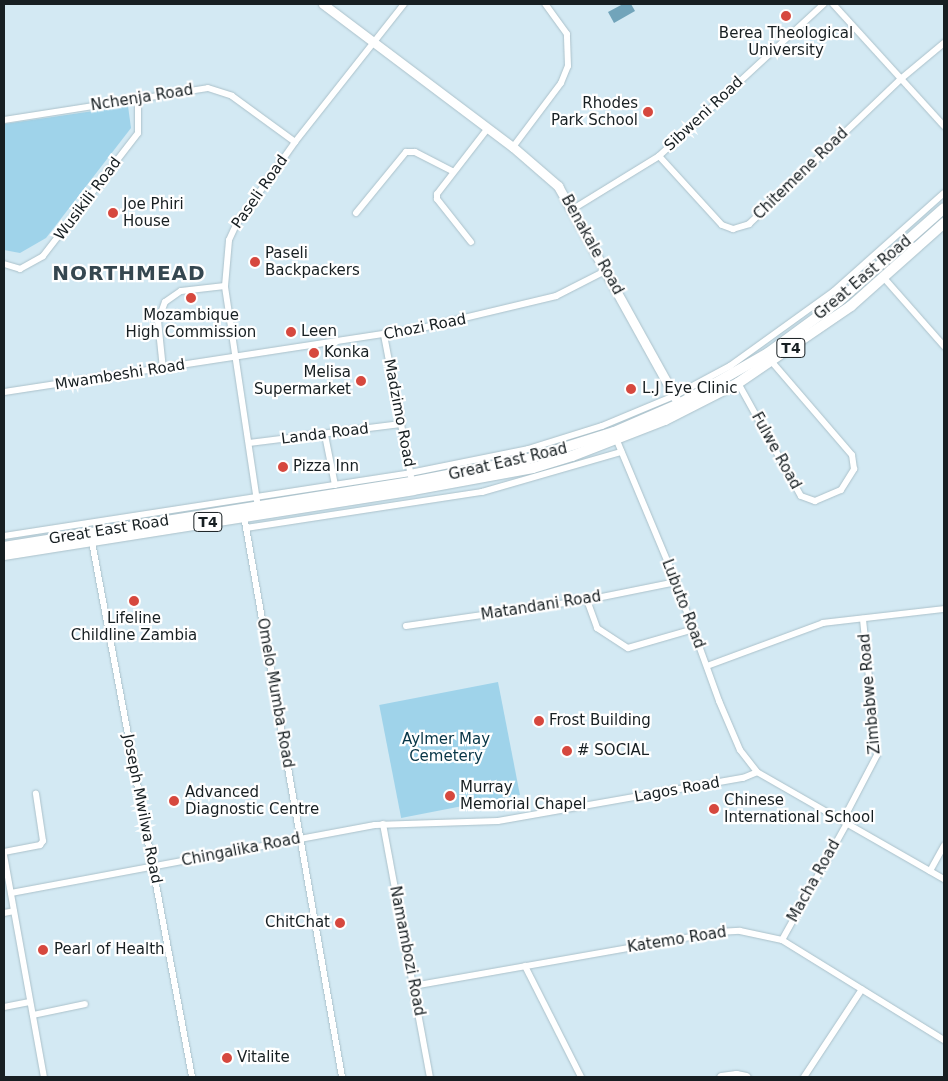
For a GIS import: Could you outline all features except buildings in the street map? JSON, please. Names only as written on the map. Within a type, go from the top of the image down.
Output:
[{"type":"main road","name":"Great East Road","points":[[615,436],[676,400],[736,374],[792,336],[878,268],[944,208]]},
{"type":"main road","name":"Great East Road","points":[[4,547],[319,492],[533,468],[615,436],[738,383],[772,362],[884,278],[944,224]]},
{"type":"main road","name":"Great East Road","points":[[4,556],[244,516],[412,482]]},
{"type":"street","name":"Benakale Road","points":[[323,4],[513,147],[558,186],[607,270],[676,400]]},
{"type":"street","name":"Paseli Road","points":[[257,502],[225,286],[226,250],[232,232],[295,142],[404,4]]},
{"type":"street","points":[[513,147],[561,83],[568,66],[567,34],[545,4]]},
{"type":"street","name":"Sibweni Road","points":[[573,209],[659,156],[824,4]]},
{"type":"street","points":[[833,4],[944,126]]},
{"type":"street","name":"Chitemene Road","points":[[659,156],[722,225],[733,229],[750,224],[902,78],[944,43]]},
{"type":"street","name":"Nchenja Road","points":[[4,120],[199,88],[221,90],[295,142]]},
{"type":"street","name":"Wusikili Road","points":[[4,264],[20,269],[43,256],[138,132],[138,99]]},
{"type":"street","points":[[471,242],[437,199],[438,190],[488,128]]},
{"type":"street","points":[[356,213],[406,152],[415,152],[452,171]]},
{"type":"street","points":[[319,492],[335,485],[412,482],[573,436],[676,400],[788,326],[834,291],[944,193]]},
{"type":"street","name":"Chozi Road","points":[[236,356],[384,335],[540,300],[563,293],[607,270]]},
{"type":"street","points":[[884,278],[944,346]]},
{"type":"street","points":[[163,369],[158,321],[165,302],[181,290],[225,286]]},
{"type":"street","name":"Madzimo Road","points":[[384,335],[412,482]]},
{"type":"street","name":"Mwambeshi Road","points":[[4,392],[163,369],[236,356]]},
{"type":"street","name":"Fulwe Road","points":[[738,383],[801,496],[815,501],[841,490],[854,469],[852,455],[772,362]]},
{"type":"street","name":"Landa Road","points":[[249,443],[401,424]]},
{"type":"street","points":[[325,435],[335,485]]},
{"type":"street","name":"Lubuto Road","points":[[615,436],[676,582],[740,750],[757,772]]},
{"type":"street","points":[[246,528],[482,492],[621,452]]},
{"type":"street","points":[[4,536],[257,502]]},
{"type":"street","name":"Omelo Mumba Road","points":[[244,516],[342,1077]]},
{"type":"street","name":"Joseph Mwilwa Road","points":[[92,542],[192,1077]]},
{"type":"street","name":"Matandani Road","points":[[406,626],[587,600],[676,582]]},
{"type":"street","points":[[587,600],[597,628],[628,648],[694,630]]},
{"type":"street","points":[[707,666],[815,625],[944,609]]},
{"type":"street","name":"Zimbabwe Road","points":[[845,822],[878,755],[864,618]]},
{"type":"street","points":[[757,772],[944,879]]},
{"type":"street","name":"Lagos Road","points":[[383,824],[498,821],[743,778],[757,772]]},
{"type":"street","points":[[36,794],[42,841],[40,845],[4,854],[44,1077]]},
{"type":"street","name":"Macha Road","points":[[782,940],[845,822]]},
{"type":"street","name":"Chingalika Road","points":[[11,893],[383,824]]},
{"type":"street","name":"Namambozi Road","points":[[383,824],[430,1077]]},
{"type":"street","points":[[930,871],[944,846]]},
{"type":"street","points":[[4,913],[14,911]]},
{"type":"street","name":"Katemo Road","points":[[413,986],[729,930],[782,940],[944,1040]]},
{"type":"street","points":[[525,966],[581,1077]]},
{"type":"street","points":[[804,1077],[862,989]]},
{"type":"street","points":[[4,1007],[30,1002]]},
{"type":"street","points":[[32,1015],[85,1004]]},
{"type":"street","points":[[721,1077],[746,1077]]},
{"type":"green space","points":[[128,106],[131,128],[46,238],[20,253],[4,250],[4,124]]},
{"type":"green space","name":"Aylmer May Cemetery","points":[[498,682],[520,795],[401,818],[379,705]]},
{"type":"shaded area","points":[[623,4],[631,4],[635,11],[614,23],[608,12]]},
{"type":"place","name":"Berea Theological University","points":[[786,16]]},
{"type":"place","name":"Rhodes Park School","points":[[648,112]]},
{"type":"place","name":"Joe Phiri House","points":[[113,213]]},
{"type":"place","name":"Paseli Backpackers","points":[[255,262]]},
{"type":"place","name":"Mozambique High Commission","points":[[191,298]]},
{"type":"place","name":"Leen","points":[[291,332]]},
{"type":"place","name":"Konka","points":[[314,353]]},
{"type":"place","name":"Melisa Supermarket","points":[[361,381]]},
{"type":"place","name":"L.J Eye Clinic","points":[[631,389]]},
{"type":"place","name":"Pizza Inn","points":[[283,467]]},
{"type":"place","name":"Lifeline Childline Zambia","points":[[134,601]]},
{"type":"place","name":"Frost Building","points":[[539,721]]},
{"type":"place","name":"# SOCIAL","points":[[567,751]]},
{"type":"place","name":"Murray Memorial Chapel","points":[[450,796]]},
{"type":"place","name":"Advanced Diagnostic Centre","points":[[174,801]]},
{"type":"place","name":"Chinese International School","points":[[714,809]]},
{"type":"place","name":"ChitChat","points":[[340,923]]},
{"type":"place","name":"Pearl of Health","points":[[43,950]]},
{"type":"place","name":"Vitalite","points":[[227,1058]]},
{"type":"district","name":"NORTHMEAD","points":[[129,273]]}]
